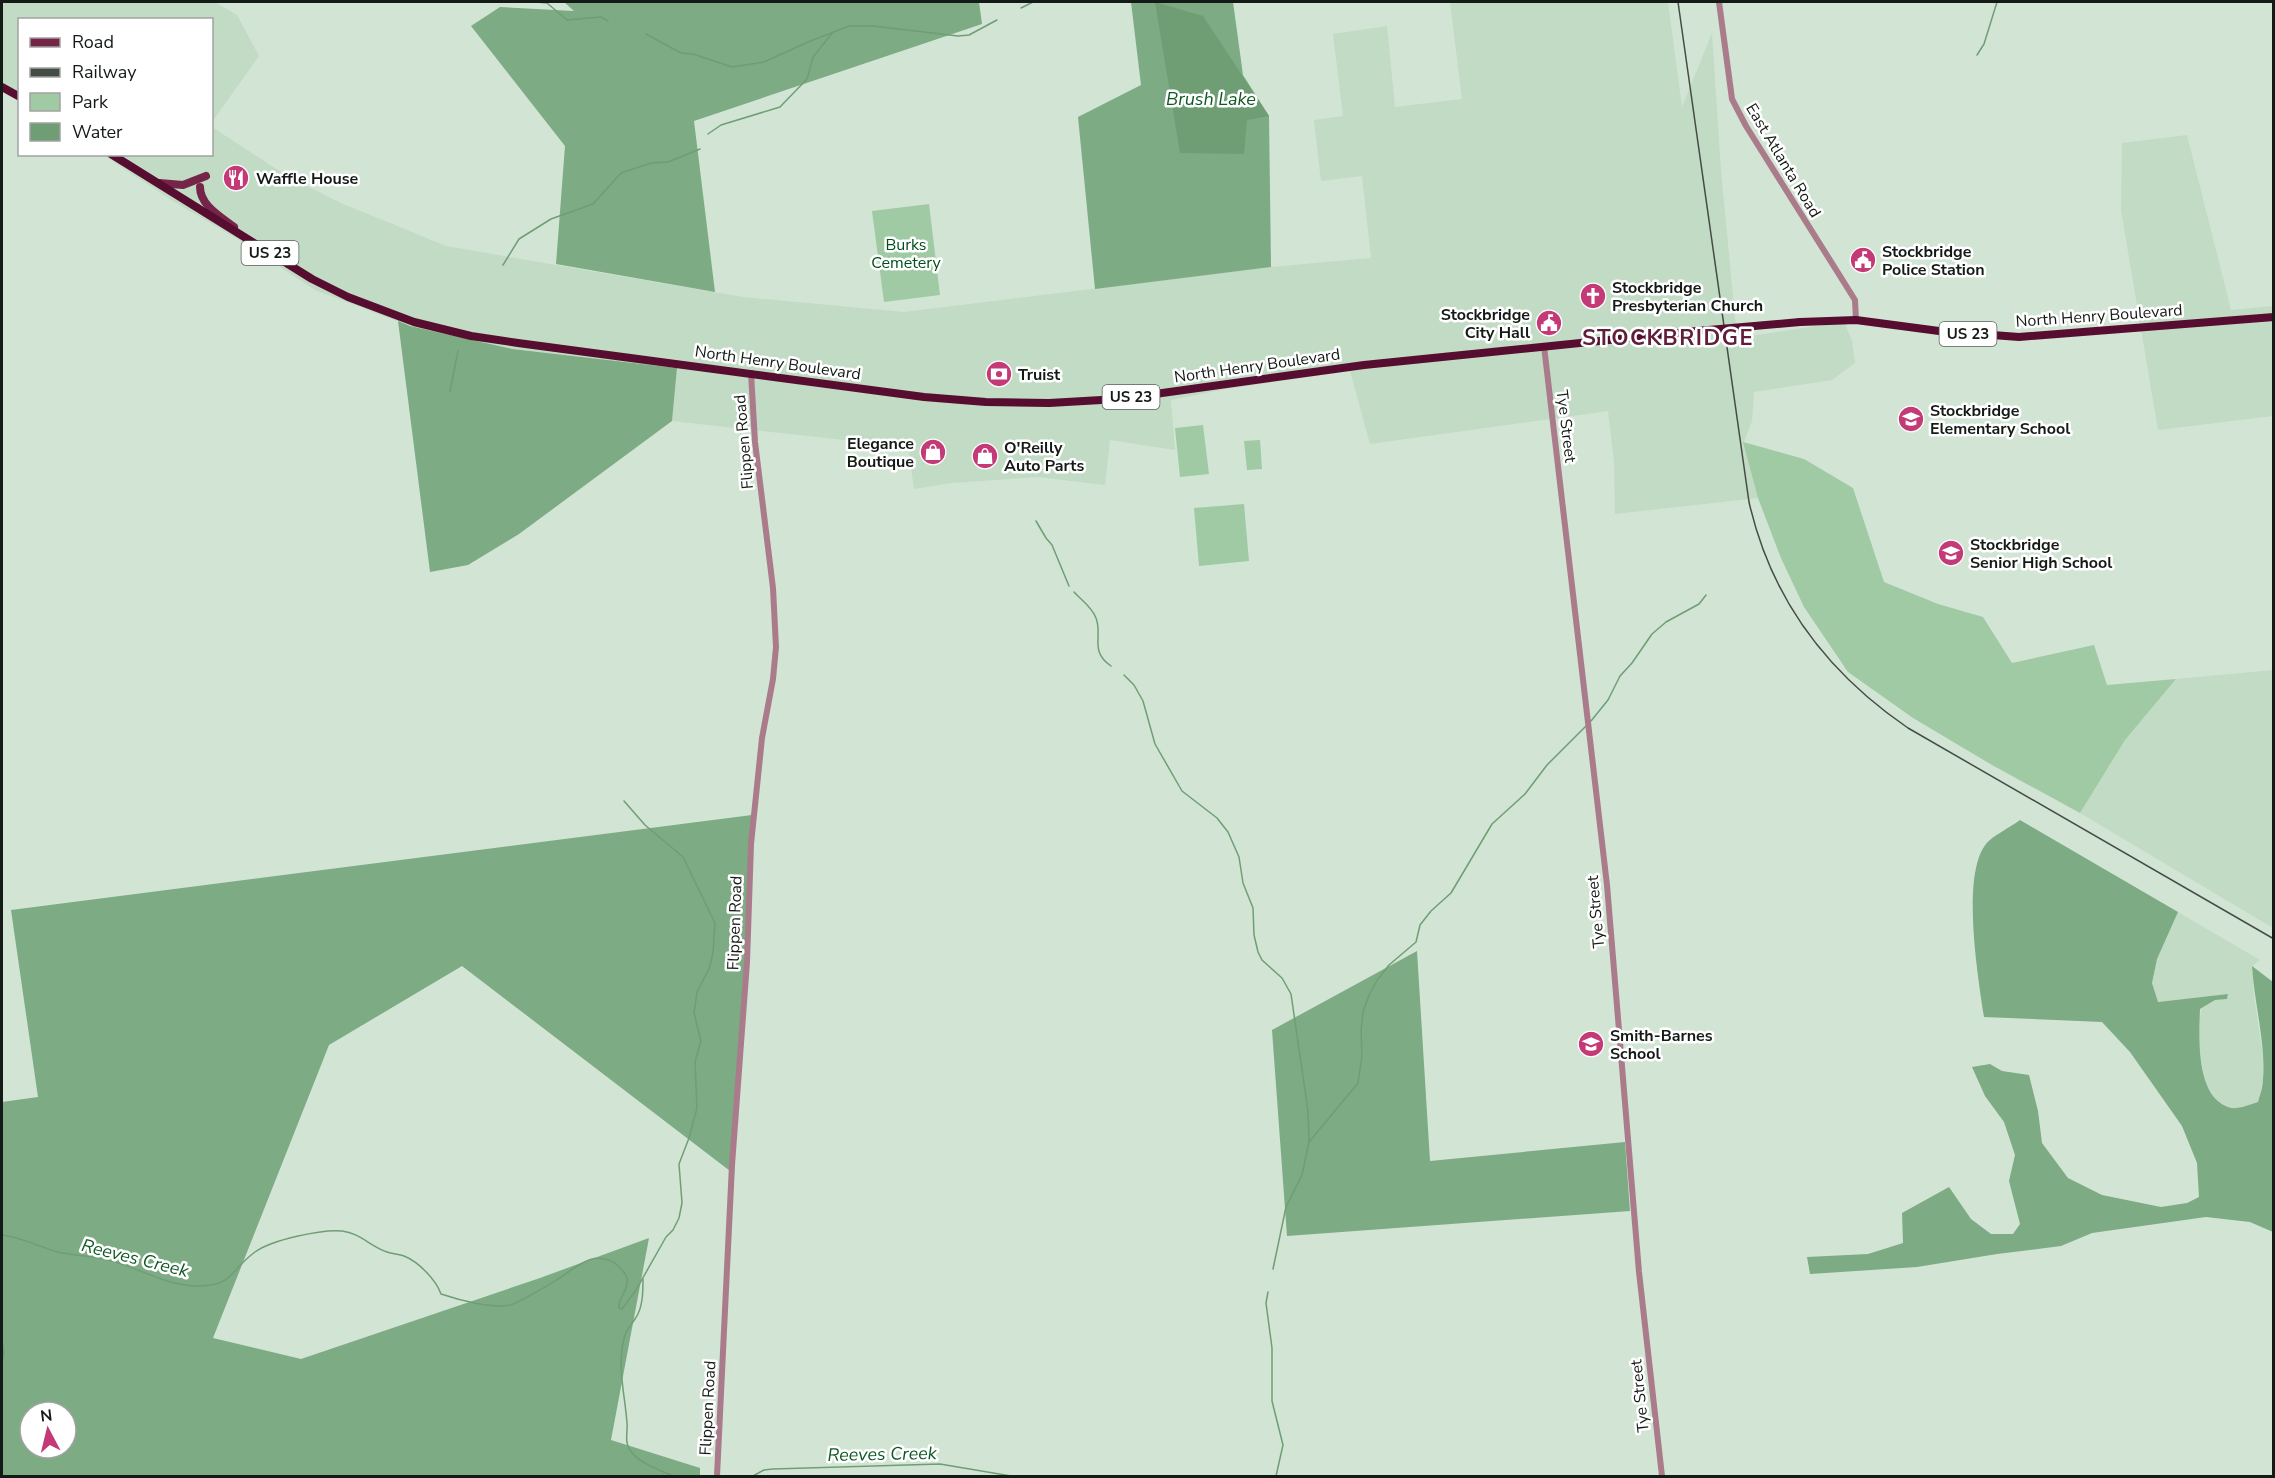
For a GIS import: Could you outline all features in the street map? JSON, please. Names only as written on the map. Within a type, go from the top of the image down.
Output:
[{"type":"highway","points":[[2,87],[18,97]]},
{"type":"highway","name":"North Henry Boulevard","points":[[114,156],[312,279],[348,297],[414,322],[497,340],[924,397],[996,402],[1119,399],[1364,365],[1800,322],[1856,320],[1939,331],[2019,337],[2274,317]]},
{"type":"main road","points":[[154,182],[183,185],[206,176]]},
{"type":"main road","points":[[200,187],[201,196],[205,201],[251,241]]},
{"type":"street","name":"East Atlanta Road","points":[[1719,2],[1732,99],[1746,126],[1855,300],[1856,320]]},
{"type":"street","name":"Tye Street","points":[[1544,346],[1607,885],[1639,1272],[1662,1476]]},
{"type":"street","name":"Flippen Road","points":[[717,1476],[732,1165],[747,962],[751,844],[762,738],[773,679],[776,646],[773,588],[755,442],[752,373]]},
{"type":"shaded area","points":[[2,2],[215,2],[237,15],[259,56],[213,121],[213,18],[18,18],[18,100],[2,87]]},
{"type":"shaded area","points":[[564,2],[979,2],[982,24],[694,121],[715,292],[556,264],[565,146],[471,26],[500,7],[574,11]]},
{"type":"shaded area","points":[[1131,2],[1233,2],[1243,75],[1269,116],[1271,267],[1095,289],[1078,117],[1141,85]]},
{"type":"shaded area","points":[[1450,2],[1668,2],[1682,107],[1712,33],[1721,171],[1737,338],[1844,322],[1852,340],[1855,363],[1832,380],[1754,392],[1752,421],[1744,442],[1758,498],[1615,514],[1614,462],[1608,411],[1370,444],[1350,371],[1226,389],[1171,400],[1175,450],[1110,440],[1105,485],[1038,477],[952,483],[914,489],[908,447],[672,421],[677,368],[512,349],[410,326],[315,290],[105,156],[213,156],[213,128],[287,176],[341,203],[446,246],[743,297],[904,312],[1271,267],[1371,258],[1362,176],[1321,181],[1314,120],[1343,116],[1333,34],[1387,26],[1395,107],[1462,99]]},
{"type":"shaded area","points":[[2187,135],[2231,310],[2273,306],[2273,416],[2158,430],[2121,210],[2122,143]]},
{"type":"shaded area","points":[[398,321],[410,326],[512,349],[677,368],[672,421],[519,534],[468,565],[430,572]]},
{"type":"shaded area","points":[[2273,670],[2273,928],[2080,813],[2125,740],[2176,679]]},
{"type":"shaded area","points":[[752,815],[734,1174],[462,966],[329,1045],[213,1338],[301,1359],[540,1278],[649,1238],[611,1440],[700,1468],[700,1476],[2,1476],[2,1102],[38,1097],[11,910]]},
{"type":"shaded area","points":[[2020,820],[2178,912],[2157,959],[2152,983],[2158,1002],[2228,994],[2227,999],[2215,1000],[2200,1009],[2199,1035],[2205,1080],[2211,1093],[2219,1102],[2231,1108],[2258,1102],[2262,1085],[2263,1052],[2252,966],[2273,982],[2273,1232],[2250,1222],[2206,1217],[2092,1233],[2061,1246],[1917,1267],[1810,1274],[1807,1257],[1868,1254],[1903,1243],[1902,1213],[1949,1187],[1971,1219],[1991,1234],[2013,1234],[2020,1224],[2009,1181],[2015,1155],[2004,1122],[1985,1096],[1972,1067],[1990,1064],[2002,1071],[2029,1075],[2038,1111],[2042,1143],[2068,1178],[2102,1195],[2161,1207],[2187,1203],[2199,1197],[2197,1163],[2182,1126],[2130,1052],[2102,1022],[1984,1017],[1973,928],[1974,879],[1978,859],[1986,844]]},
{"type":"shaded area","points":[[2178,912],[2260,960],[2252,966],[2263,1056],[2263,1081],[2258,1103],[2233,1109],[2218,1103],[2204,1080],[2198,1040],[2201,1009],[2215,1000],[2227,999],[2228,994],[2157,1002],[2152,983],[2157,959]]},
{"type":"shaded area","points":[[1417,951],[1430,1161],[1625,1142],[1630,1211],[1287,1236],[1272,1030]]},
{"type":"green space","name":"Burks Cemetery","points":[[929,204],[940,295],[884,302],[872,211]]},
{"type":"green space","points":[[1203,425],[1209,474],[1180,477],[1175,428]]},
{"type":"green space","points":[[1260,440],[1262,469],[1247,470],[1244,441]]},
{"type":"green space","points":[[1743,442],[1804,459],[1853,488],[1884,582],[1938,604],[1983,617],[2012,663],[2094,645],[2107,685],[2176,679],[2125,740],[2080,813],[1913,718],[1848,672],[1804,607],[1781,558],[1758,498]]},
{"type":"green space","points":[[1244,504],[1249,561],[1199,566],[1194,508]]},
{"type":"water","name":"Brush Lake","points":[[1155,2],[1203,16],[1269,116],[1247,120],[1244,154],[1180,153]]},
{"type":"waterway","points":[[536,2],[547,3],[567,20],[601,17],[608,21]]},
{"type":"waterway","points":[[1021,8],[1033,2]]},
{"type":"waterway","points":[[1977,55],[1984,44],[1997,2]]},
{"type":"waterway","points":[[646,34],[681,53],[693,54],[732,67],[764,62],[849,26],[873,26],[958,36],[969,35],[997,20]]},
{"type":"waterway","points":[[708,134],[721,125],[780,107],[807,79],[813,57],[833,32]]},
{"type":"waterway","points":[[503,265],[519,239],[551,219],[593,204],[621,173],[651,163],[668,162],[700,149]]},
{"type":"waterway","points":[[450,391],[458,351]]},
{"type":"waterway","points":[[1036,521],[1052,545],[1069,586]]},
{"type":"waterway","points":[[1074,592],[1094,614],[1098,625],[1098,649],[1100,655],[1111,666]]},
{"type":"waterway","points":[[1591,721],[1608,700],[1620,676],[1652,634],[1666,622],[1699,604],[1706,595]]},
{"type":"waterway","points":[[1124,675],[1134,685],[1143,701],[1155,744],[1182,791],[1217,818],[1228,832],[1239,857],[1243,883],[1253,908],[1254,935],[1258,952],[1262,960],[1282,978],[1291,994],[1308,1111],[1309,1142],[1302,1175],[1286,1207],[1273,1269]]},
{"type":"waterway","points":[[1309,1142],[1358,1083],[1362,1056],[1363,1012],[1378,979],[1389,965],[1416,942],[1420,925],[1431,911],[1451,893],[1492,824],[1525,794],[1547,765],[1586,726]]},
{"type":"waterway","name":"Reeves Creek","points":[[2,1235],[58,1252],[112,1261],[183,1285],[207,1286],[224,1281],[255,1252],[273,1243],[310,1234],[342,1231],[354,1234],[381,1250],[402,1255],[415,1262],[435,1283],[441,1294],[494,1306],[515,1303],[586,1261],[600,1258],[616,1264],[627,1278],[619,1304],[619,1308],[622,1309],[679,1218],[682,1203],[679,1164],[697,1108],[695,1062],[701,1041],[694,1013],[697,992],[709,969],[713,953],[715,923],[683,857],[645,825],[624,801]]},
{"type":"waterway","name":"Reeves Creek","points":[[643,1279],[643,1294],[638,1315],[628,1329],[622,1346],[627,1444],[638,1459],[673,1476]]},
{"type":"waterway","points":[[1268,1292],[1266,1303],[1272,1348],[1272,1401],[1283,1445],[1276,1476]]},
{"type":"waterway","name":"Reeves Creek","points":[[2,1340],[4,1353],[2,1363]]},
{"type":"waterway","name":"Reeves Creek","points":[[753,1476],[764,1470],[773,1469],[940,1464],[1011,1476]]},
{"type":"railway","points":[[1678,2],[1749,502],[1759,537],[1787,601],[1827,657],[1852,683],[1908,728],[2274,939]]},
{"type":"place","name":"Waffle House","points":[[236,178]]},
{"type":"place","name":"Stockbridge Police Station","points":[[1863,260]]},
{"type":"place","name":"Stockbridge Presbyterian Church","points":[[1593,296]]},
{"type":"place","name":"Stockbridge City Hall","points":[[1549,323]]},
{"type":"place","name":"Truist","points":[[999,374]]},
{"type":"place","name":"Stockbridge Elementary School","points":[[1911,419]]},
{"type":"place","name":"Elegance Boutique","points":[[933,452]]},
{"type":"place","name":"O'Reilly Auto Parts","points":[[985,456]]},
{"type":"place","name":"Stockbridge Senior High School","points":[[1951,553]]},
{"type":"place","name":"Smith-Barnes School","points":[[1591,1044]]},
{"type":"district","name":"STOCKBRIDGE","points":[[1668,337]]}]
